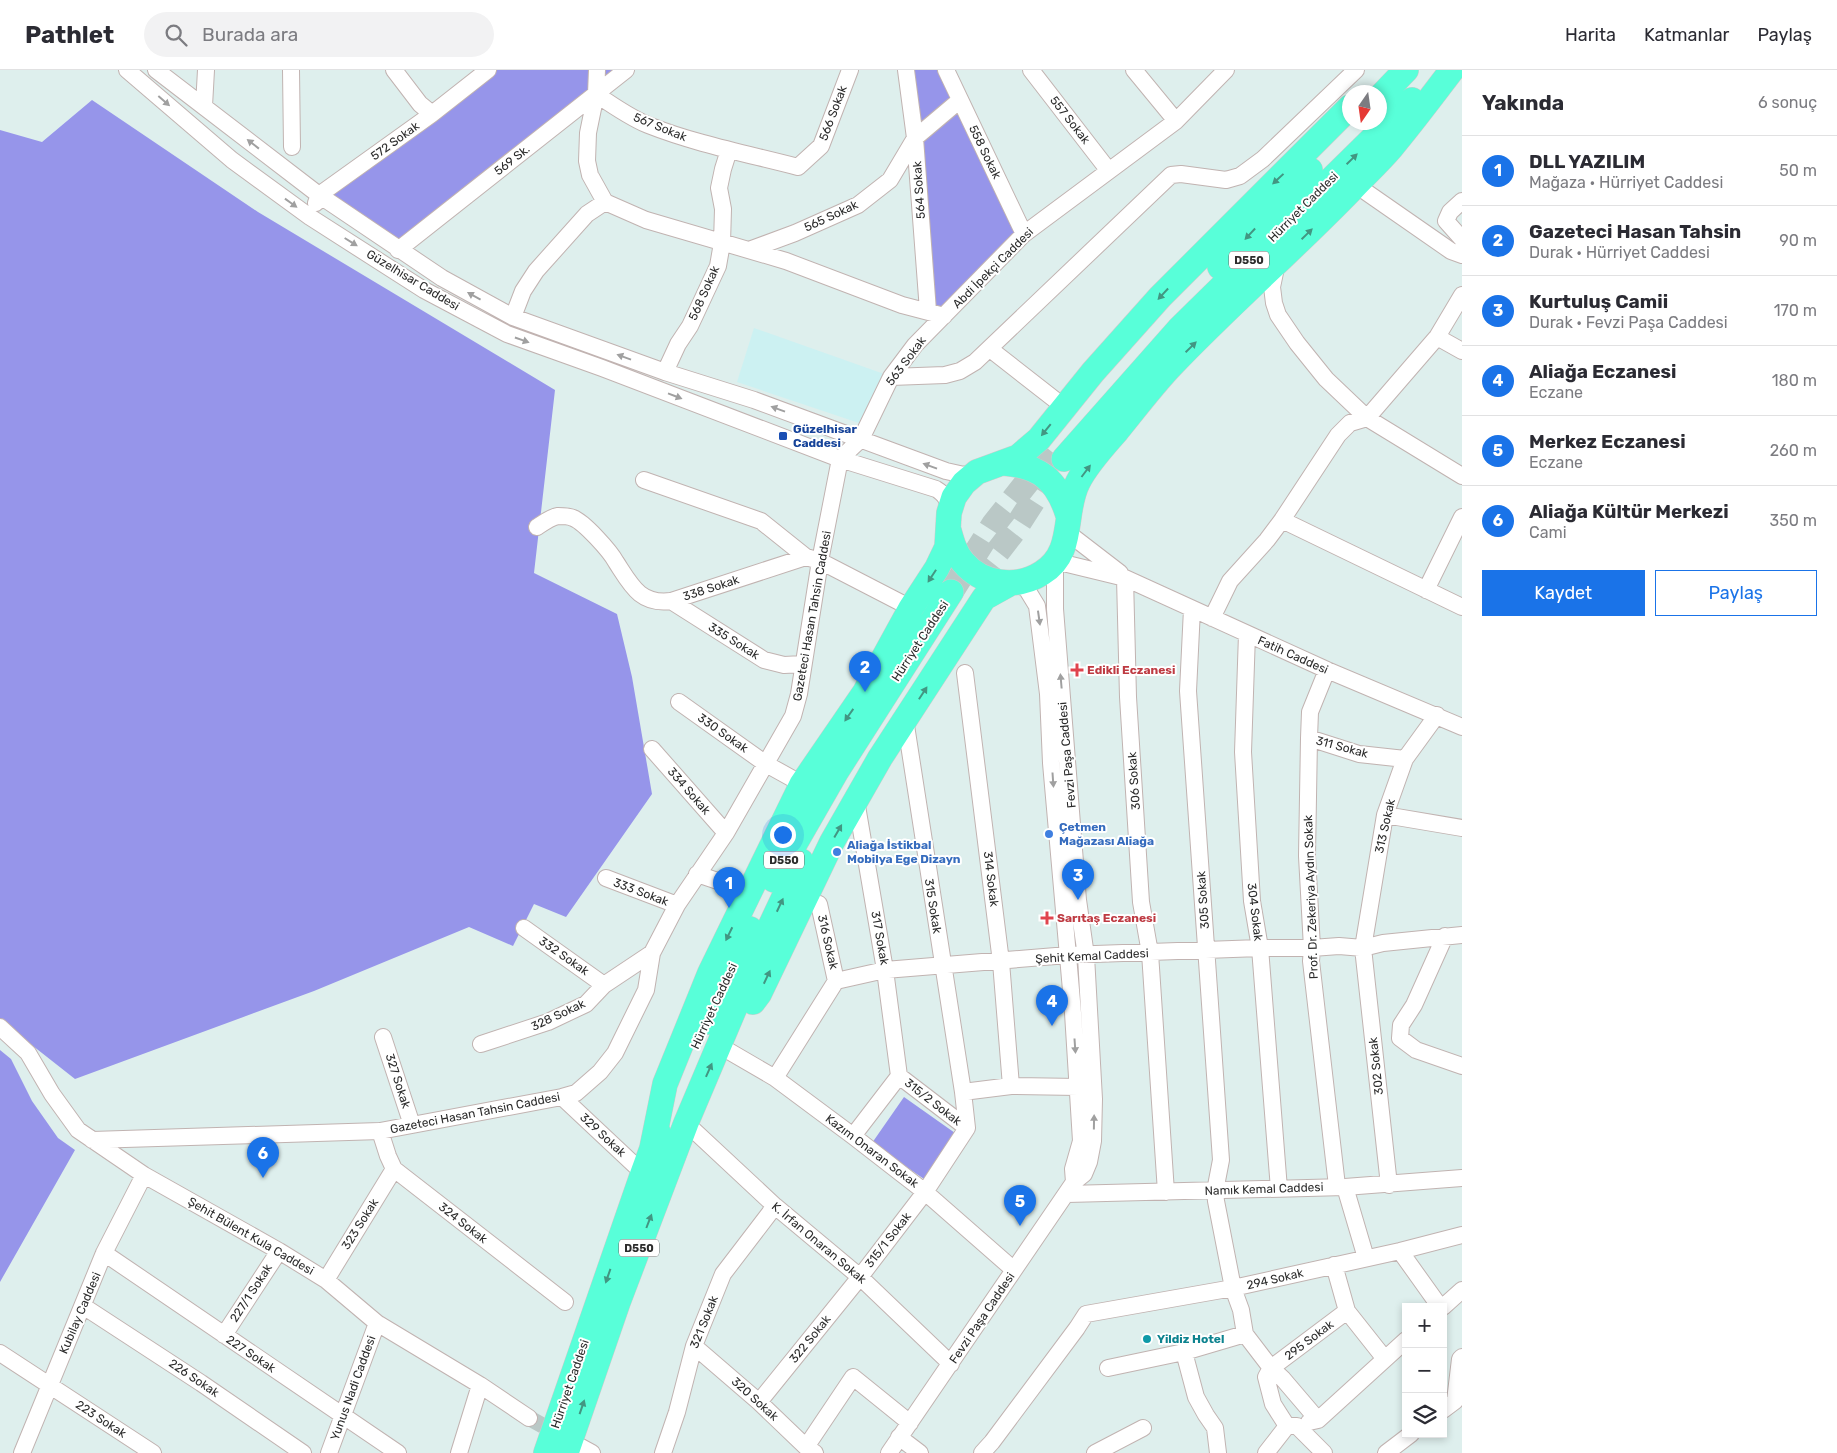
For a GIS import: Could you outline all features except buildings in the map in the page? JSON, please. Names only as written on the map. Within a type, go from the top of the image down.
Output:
[{"type":"highway","points":[[1370,85],[1385,70]]},
{"type":"highway","points":[[1387,90],[1406,70]]},
{"type":"highway","name":"Hürriyet Caddesi","points":[[1387,126],[1445,70]]},
{"type":"highway","points":[[949,522],[953,548],[963,563],[977,574],[994,581],[1011,583],[1028,580],[1043,573],[1055,561],[1063,548],[1071,498],[1079,480],[1105,445],[1171,366],[1356,185],[1391,148],[1452,70]]},
{"type":"highway","points":[[1004,464],[1018,457],[1039,439],[1093,372],[1166,290],[1342,115]]},
{"type":"highway","name":"Hürriyet Caddesi","points":[[1347,130],[1253,230],[1060,453],[1179,329],[1382,130]]},
{"type":"highway","points":[[652,1148],[666,1084],[710,974],[802,784],[865,692],[911,608],[937,568],[947,547],[954,497],[964,482],[977,472],[990,466],[1004,464],[1022,465],[1038,472],[1053,483],[1063,498],[1068,524]]},
{"type":"highway","points":[[720,1046],[759,994],[832,842],[880,758],[984,598],[1011,583]]},
{"type":"highway","name":"Hürriyet Caddesi","points":[[546,1453],[643,1172],[668,1106],[765,898],[786,857],[836,772],[956,596],[830,806],[799,864],[760,948],[686,1123],[618,1302],[580,1451]]},
{"type":"street","name":"Güzelhisar Caddesi","points":[[127,70],[232,160],[310,216],[424,290],[507,334],[840,458],[936,489],[943,493],[948,500],[949,522]]},
{"type":"street","name":"Güzelhisar Caddesi","points":[[156,70],[319,196],[398,250],[459,288],[513,317],[665,372],[754,400],[946,472],[964,475],[977,472]]},
{"type":"street","points":[[204,106],[206,70]]},
{"type":"street","points":[[291,70],[292,147]]},
{"type":"street","points":[[394,70],[420,104],[432,114]]},
{"type":"street","name":"572 Sokak","points":[[310,216],[319,196],[432,114],[488,70]]},
{"type":"street","points":[[597,70],[596,94],[588,133],[587,161],[590,175],[605,202],[646,220],[786,261],[902,305],[936,314]]},
{"type":"street","name":"569 Sk.","points":[[398,250],[626,70]]},
{"type":"street","name":"566 Sokak","points":[[730,150],[798,167],[821,146],[850,70]]},
{"type":"street","name":"564 Sokak","points":[[906,70],[916,138],[936,314]]},
{"type":"street","name":"558 Sokak","points":[[946,70],[1024,234]]},
{"type":"street","name":"557 Sokak","points":[[1031,70],[1109,170]]},
{"type":"street","points":[[1134,70],[1176,121]]},
{"type":"street","name":"Abdi İpekçi Caddesi","points":[[936,314],[1024,234],[1176,121],[1226,70]]},
{"type":"street","points":[[891,377],[945,375],[960,371],[975,362],[1171,175],[1181,174],[1226,180],[1240,176],[1263,159],[1356,70]]},
{"type":"street","name":"567 Sokak","points":[[596,94],[618,109],[646,124],[691,140],[730,150]]},
{"type":"street","name":"565 Sokak","points":[[749,250],[795,233],[858,205],[890,180],[916,138],[960,100]]},
{"type":"street","name":"568 Sokak","points":[[665,372],[678,344],[690,326],[718,266],[722,243],[723,209],[719,188],[730,150]]},
{"type":"street","points":[[1356,185],[1451,251],[1462,255]]},
{"type":"street","points":[[1462,201],[1450,212],[1446,221],[1462,239]]},
{"type":"street","points":[[513,317],[523,291],[536,271],[587,214],[605,202]]},
{"type":"street","points":[[1277,263],[1272,288],[1278,315],[1297,343],[1326,378],[1367,418],[1462,476]]},
{"type":"street","points":[[1212,618],[1230,581],[1267,540],[1282,520],[1338,435],[1350,423],[1367,418],[1436,337],[1462,295]]},
{"type":"street","name":"563 Sokak","points":[[840,458],[860,439],[891,377],[936,314]]},
{"type":"street","points":[[1436,337],[1462,350]]},
{"type":"street","points":[[990,349],[1054,399]]},
{"type":"street","name":"Gazeteci Hasan Tahsin Caddesi","points":[[92,1140],[380,1131],[562,1097],[576,1093],[600,1072],[615,1053],[646,990],[652,953],[677,906],[726,833],[793,716],[799,694],[803,664],[813,559],[840,458]]},
{"type":"street","points":[[644,480],[761,521],[813,559],[911,608]]},
{"type":"street","name":"338 Sokak","points":[[538,527],[556,516],[573,518],[583,524],[616,560],[635,590],[644,597],[658,603],[671,601],[813,559]]},
{"type":"street","points":[[1426,590],[1462,517]]},
{"type":"street","points":[[1282,520],[1462,607]]},
{"type":"street","name":"Fatih Caddesi","points":[[1068,524],[1125,578]]},
{"type":"street","name":"Fatih Caddesi","points":[[1055,561],[1125,578],[1327,670],[1462,727]]},
{"type":"street","name":"Fevzi Paşa Caddesi","points":[[889,1453],[1070,1188],[1084,1174],[1089,1162],[1093,1141],[1094,1099],[1086,956],[1078,900],[1055,609],[1055,561]]},
{"type":"street","name":"306 Sokak","points":[[1125,578],[1129,707],[1141,902],[1150,953],[1166,1192]]},
{"type":"street","name":"Fevzi Paşa Caddesi","points":[[1011,583],[1026,588],[1034,601],[1039,616],[1048,694],[1052,773],[1068,956],[1081,1140],[1070,1188]]},
{"type":"street","name":"335 Sokak","points":[[671,601],[764,660],[784,665],[803,664]]},
{"type":"street","name":"305 Sokak","points":[[1192,609],[1188,691],[1221,1160],[1215,1191]]},
{"type":"street","name":"304 Sokak","points":[[1247,634],[1243,752],[1252,901],[1260,948],[1280,1189]]},
{"type":"street","name":"Prof. Dr. Zekeriya Aydın Sokak","points":[[1327,670],[1310,712],[1307,856],[1311,961],[1341,1187],[1366,1258]]},
{"type":"street","name":"314 Sokak","points":[[965,672],[1001,962],[1011,1086]]},
{"type":"street","name":"330 Sokak","points":[[680,702],[766,764],[802,784]]},
{"type":"street","name":"313 Sokak","points":[[1363,948],[1385,815],[1404,759],[1437,715]]},
{"type":"street","name":"315 Sokak","points":[[905,720],[967,1128]]},
{"type":"street","name":"311 Sokak","points":[[1309,738],[1359,754],[1404,759]]},
{"type":"street","name":"334 Sokak","points":[[652,749],[726,833]]},
{"type":"street","name":"317 Sokak","points":[[856,800],[885,970],[899,1076]]},
{"type":"street","points":[[1385,815],[1462,828]]},
{"type":"street","points":[[697,874],[750,892]]},
{"type":"street","name":"333 Sokak","points":[[606,878],[677,906]]},
{"type":"street","name":"316 Sokak","points":[[819,904],[836,981]]},
{"type":"street","name":"332 Sokak","points":[[524,928],[604,985]]},
{"type":"street","name":"Şehit Kemal Caddesi","points":[[836,981],[885,970],[1068,956],[1260,948],[1339,946],[1363,948],[1462,935]]},
{"type":"street","points":[[1445,936],[1414,1004],[1401,1025],[1400,1038],[1416,1050],[1462,1066]]},
{"type":"street","name":"302 Sokak","points":[[1363,948],[1389,1185]]},
{"type":"street","name":"328 Sokak","points":[[481,1044],[548,1022],[586,1004],[604,985],[652,953]]},
{"type":"street","points":[[775,1078],[836,981]]},
{"type":"street","name":"Şehit Bülent Kula Caddesi","points":[[0,1027],[28,1054],[52,1094],[78,1130],[144,1175],[279,1251],[326,1280],[377,1323],[480,1385],[529,1418]]},
{"type":"street","name":"327 Sokak","points":[[383,1037],[412,1125]]},
{"type":"street","name":"Kazım Onaran Sokak","points":[[720,1046],[775,1078],[853,1136],[926,1192],[1014,1270]]},
{"type":"street","points":[[853,1136],[899,1076]]},
{"type":"street","name":"315/2 Sokak","points":[[899,1076],[967,1128]]},
{"type":"street","points":[[963,1092],[1011,1086],[1078,1087]]},
{"type":"street","name":"329 Sokak","points":[[562,1097],[643,1172]]},
{"type":"street","name":"K. İrfan Onaran Sokak","points":[[686,1123],[775,1206],[860,1277],[951,1364]]},
{"type":"street","name":"315/1 Sokak","points":[[860,1277],[926,1192],[967,1128]]},
{"type":"street","points":[[380,1131],[394,1169]]},
{"type":"street","name":"323 Sokak","points":[[326,1280],[394,1169]]},
{"type":"street","name":"324 Sokak","points":[[394,1169],[565,1302]]},
{"type":"street","name":"Kubilay Caddesi","points":[[22,1453],[104,1253],[144,1175]]},
{"type":"street","name":"Namık Kemal Caddesi","points":[[1070,1188],[1166,1192],[1215,1191],[1389,1185],[1462,1178]]},
{"type":"street","points":[[1215,1191],[1233,1288],[1241,1310],[1245,1334],[1271,1368],[1283,1379],[1318,1420]]},
{"type":"street","name":"321 Sokak","points":[[663,1453],[677,1412],[694,1346],[724,1274],[775,1206]]},
{"type":"street","name":"294 Sokak","points":[[992,1449],[1086,1314],[1233,1288],[1400,1251],[1462,1235]]},
{"type":"street","name":"227/1 Sokak","points":[[224,1335],[279,1251]]},
{"type":"street","points":[[1400,1251],[1439,1303]]},
{"type":"street","name":"227 Sokak","points":[[104,1253],[398,1453]]},
{"type":"street","points":[[1334,1265],[1348,1311],[1385,1359]]},
{"type":"street","name":"322 Sokak","points":[[759,1402],[860,1277]]},
{"type":"street","points":[[1447,1303],[1462,1290]]},
{"type":"street","name":"226 Sokak","points":[[83,1306],[201,1383],[303,1453]]},
{"type":"street","name":"295 Sokak","points":[[1271,1368],[1348,1311]]},
{"type":"street","name":"Yunus Nadi Caddesi","points":[[330,1453],[377,1323]]},
{"type":"street","points":[[1108,1368],[1184,1352],[1245,1334]]},
{"type":"street","points":[[1266,1453],[1292,1426],[1318,1420],[1402,1344]]},
{"type":"street","name":"320 Sokak","points":[[694,1346],[759,1402],[810,1450]]},
{"type":"street","points":[[1184,1352],[1196,1396],[1215,1428],[1218,1453]]},
{"type":"street","name":"223 Sokak","points":[[0,1353],[153,1453]]},
{"type":"street","points":[[1454,1407],[1460,1359],[1462,1357]]},
{"type":"street","points":[[1271,1368],[1266,1377],[1273,1404],[1292,1426],[1324,1453]]},
{"type":"street","points":[[810,1450],[853,1377],[910,1423]]},
{"type":"street","points":[[459,1453],[480,1385]]},
{"type":"street","points":[[1095,1453],[1143,1428]]},
{"type":"street","points":[[899,1437],[920,1453]]},
{"type":"street","points":[[1386,1453],[1406,1438]]},
{"type":"shaded area","points":[[488,70],[626,70],[398,250],[319,196]]},
{"type":"shaded area","points":[[906,70],[946,70],[1024,234],[944,316],[928,311]]},
{"type":"shaded area","points":[[92,100],[258,212],[555,390],[534,573],[617,614],[632,677],[652,794],[566,917],[534,904],[513,946],[469,927],[314,991],[75,1079],[0,1020],[0,130],[42,142]]},
{"type":"shaded area","points":[[754,328],[887,375],[862,424],[737,382]]},
{"type":"shaded area","points":[[0,1050],[11,1059],[32,1101],[58,1138],[75,1150],[0,1282]]},
{"type":"shaded area","points":[[904,1097],[955,1133],[924,1179],[872,1143]]},
{"type":"tunnel","points":[[951,592],[994,524],[1055,447]]},
{"type":"tunnel","points":[[975,581],[1013,532],[1042,487]]},
{"type":"tunnel","points":[[529,1418],[562,1436]]},
{"type":"place","name":"Güzelhisar Caddesi","points":[[783,436]]},
{"type":"place","name":"Edikli Eczanesi","points":[[1077,670]]},
{"type":"place","name":"Gazeteci Hasan Tahsin","points":[[865,692]]},
{"type":"place","name":"Çetmen Mağazası Aliağa","points":[[1049,834]]},
{"type":"place","name":"Aliağa İstikbal Mobilya Ege Dizayn","points":[[837,852]]},
{"type":"place","name":"Kurtuluş Camii","points":[[1078,900]]},
{"type":"place","name":"DLL YAZILIM","points":[[729,908]]},
{"type":"place","name":"Sarıtaş Eczanesi","points":[[1047,918]]},
{"type":"place","name":"Aliağa Eczanesi","points":[[1052,1026]]},
{"type":"place","name":"Aliağa Kültür Merkezi","points":[[263,1178]]},
{"type":"place","name":"Merkez Eczanesi","points":[[1020,1226]]},
{"type":"place","name":"Yildiz Hotel","points":[[1147,1339]]}]
